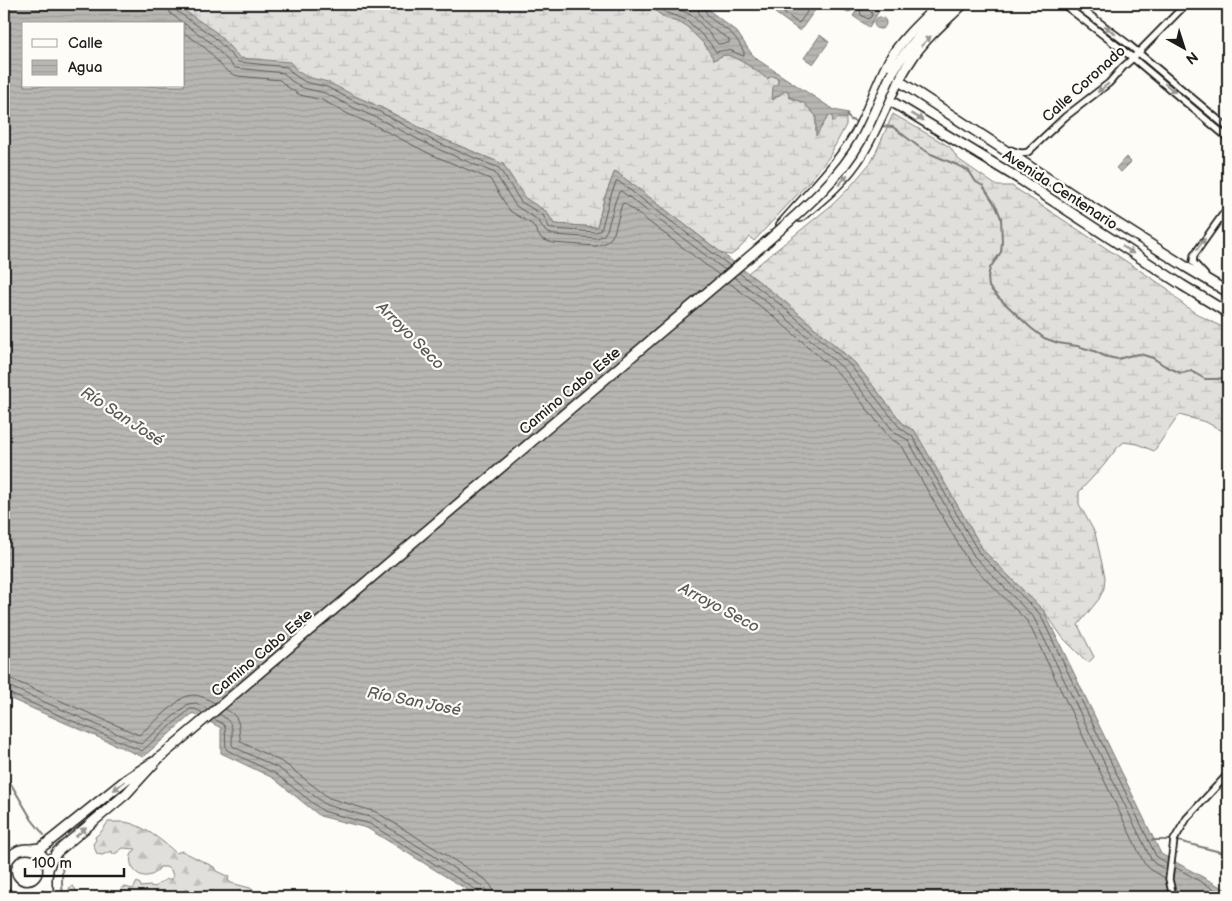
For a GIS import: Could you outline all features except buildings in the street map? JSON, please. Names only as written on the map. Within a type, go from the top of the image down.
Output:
[{"type":"main road","points":[[764,244],[839,158],[855,135],[874,93],[889,71],[893,54],[939,4]]},
{"type":"main road","name":"Camino Cabo Este","points":[[48,867],[57,852],[126,794],[159,758],[764,244],[811,201],[846,162],[861,140],[889,71],[911,44],[952,4]]},
{"type":"main road","points":[[764,244],[839,184],[860,156],[898,80],[916,52],[963,4]]},
{"type":"main road","name":"Avenida Centenario","points":[[889,71],[898,80],[989,140],[1228,292]]},
{"type":"main road","name":"Avenida Centenario","points":[[874,93],[889,100],[1021,180],[1228,313]]},
{"type":"main road","name":"Camino Cabo Este","points":[[31,849],[40,848],[46,844],[140,769],[159,758]]},
{"type":"main road","points":[[38,897],[33,893],[23,893],[8,880],[6,866],[10,857],[22,849],[31,849],[41,854],[46,860],[48,867],[47,887],[53,897]]},
{"type":"main road","points":[[23,893],[37,889],[47,879]]},
{"type":"street","points":[[1063,4],[1133,58],[1228,138]]},
{"type":"street","points":[[1075,4],[1138,53],[1228,128]]},
{"type":"street","name":"Calle Coronado","points":[[989,140],[1017,153],[1024,154],[1028,152],[1065,117],[1109,83],[1186,4]]},
{"type":"street","points":[[1210,280],[1193,262],[1194,255],[1228,207]]},
{"type":"street","points":[[1175,897],[1169,879],[1174,840],[1187,818],[1228,774]]},
{"type":"green space","points":[[4,4],[22,22],[22,88],[185,88],[185,22],[177,22],[113,4],[647,4],[665,18],[684,24],[705,45],[714,59],[724,55],[730,56],[767,79],[772,76],[778,78],[773,100],[786,90],[789,97],[804,103],[816,116],[816,134],[829,115],[846,118],[846,125],[829,157],[807,184],[754,241],[750,237],[731,255],[723,254],[615,171],[604,199],[597,227],[554,224],[547,212],[525,199],[503,164],[438,137],[357,97],[4,143],[27,98],[4,80]]},
{"type":"green space","points":[[893,114],[950,147],[958,159],[997,186],[1012,186],[1168,289],[1188,308],[1228,330],[1228,434],[1206,422],[1179,415],[1154,451],[1137,444],[1124,442],[1079,492],[1079,504],[1095,533],[1105,577],[1104,588],[1099,599],[1078,625],[1094,657],[1088,663],[1063,638],[1044,611],[983,550],[915,432],[904,425],[854,362],[784,301],[748,273],[833,204],[849,188],[872,161]]},
{"type":"green space","points":[[108,822],[125,822],[139,826],[176,853],[182,851],[214,867],[216,871],[229,877],[228,880],[231,883],[250,888],[264,897],[218,897],[205,891],[198,895],[186,889],[178,897],[129,897],[130,895],[123,893],[121,888],[133,889],[137,882],[141,887],[155,887],[164,880],[171,879],[173,876],[171,870],[166,867],[160,867],[155,873],[147,876],[142,876],[135,872],[131,864],[131,855],[136,849],[123,848],[115,854],[112,854],[112,851],[102,855],[97,854],[93,844],[96,840],[95,837]]},
{"type":"green space","points":[[73,886],[81,897],[66,897],[69,888]]},
{"type":"water","name":"Río San José","points":[[4,4],[175,4],[217,33],[240,58],[290,62],[297,71],[307,77],[328,82],[438,137],[503,164],[525,198],[547,212],[554,224],[597,227],[604,199],[615,171],[784,301],[854,362],[904,425],[915,431],[983,550],[1044,611],[1161,854],[1228,891],[1228,897],[479,897],[367,828],[320,816],[273,778],[221,753],[221,728],[193,713],[143,757],[4,696]]},
{"type":"water","points":[[647,4],[710,4],[710,11],[737,32],[758,60],[834,110],[848,113],[846,118],[839,118],[833,122],[832,116],[829,115],[816,136],[816,116],[804,103],[789,97],[786,90],[772,100],[773,87],[778,83],[778,78],[772,76],[767,79],[730,56],[726,55],[714,60],[705,45],[684,24],[665,18]]},
{"type":"water","points":[[782,4],[807,4],[815,10],[800,31],[775,13]]},
{"type":"water","points":[[839,4],[858,4],[855,10],[848,12],[842,9]]},
{"type":"water","points":[[861,4],[868,4],[879,11],[869,27],[853,16]]},
{"type":"water","points":[[882,17],[885,18],[885,28],[878,29],[875,28],[874,21],[875,18]]},
{"type":"water","points":[[820,35],[829,42],[813,64],[804,58]]},
{"type":"water","points":[[1126,157],[1131,162],[1121,172],[1116,168]]},
{"type":"waterway","points":[[847,116],[857,122]]},
{"type":"waterway","points":[[879,126],[893,127],[931,154],[969,171],[976,182],[983,186],[996,206],[1001,218],[1001,252],[990,268],[988,277],[989,287],[1031,328],[1044,338],[1118,359],[1140,354],[1153,358],[1181,373],[1191,371],[1205,379],[1228,377]]},
{"type":"waterway","points":[[4,777],[11,784],[32,820],[44,835]]},
{"type":"waterway","name":"Arroyo Seco","points":[[1152,840],[1174,840],[1228,854]]},
{"type":"waterway","points":[[61,856],[64,897]]}]
